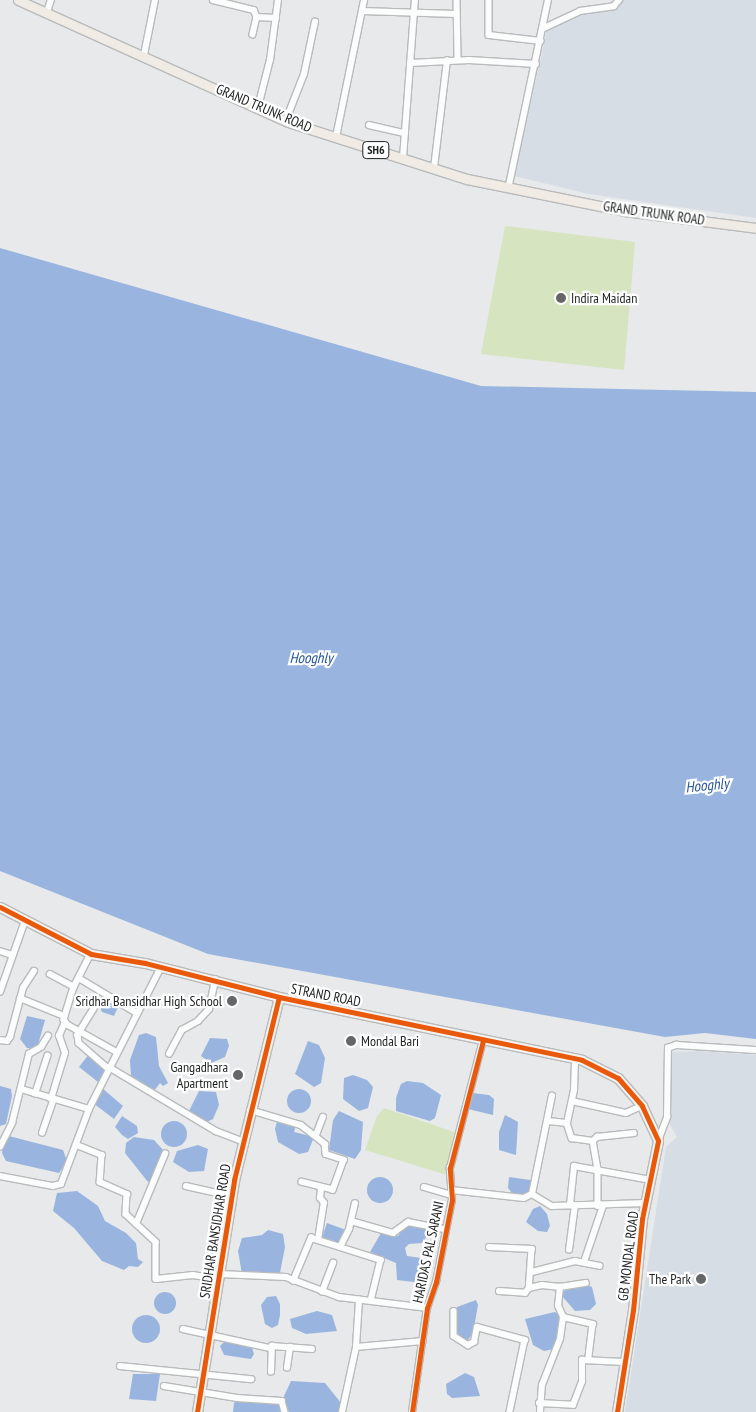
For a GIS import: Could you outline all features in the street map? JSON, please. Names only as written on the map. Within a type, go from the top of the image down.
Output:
[{"type":"main road","name":"GRAND TRUNK ROAD","points":[[18,0],[286,120],[467,179],[509,185],[624,211],[756,228]]},
{"type":"street","points":[[47,12],[51,0]]},
{"type":"street","points":[[144,55],[154,0]]},
{"type":"street","points":[[213,0],[254,10],[257,17],[253,35]]},
{"type":"street","points":[[258,107],[278,0]]},
{"type":"street","points":[[336,137],[364,0]]},
{"type":"street","points":[[403,158],[415,0]]},
{"type":"street","points":[[457,0],[458,60]]},
{"type":"street","points":[[490,0],[489,35],[540,41]]},
{"type":"street","points":[[509,185],[544,28],[548,0]]},
{"type":"street","points":[[544,28],[580,11],[614,6],[619,0]]},
{"type":"street","points":[[362,10],[456,14]]},
{"type":"street","points":[[257,17],[276,18]]},
{"type":"street","points":[[286,120],[304,74],[315,22]]},
{"type":"street","points":[[410,63],[458,60],[536,64]]},
{"type":"street","points":[[434,168],[447,61]]},
{"type":"street","points":[[369,125],[405,133]]},
{"type":"street","name":"STRAND ROAD","points":[[0,907],[91,954],[161,967],[279,997],[575,1059],[609,1071],[642,1106]]},
{"type":"street","points":[[0,992],[25,921]]},
{"type":"street","points":[[0,951],[12,955]]},
{"type":"street","points":[[42,1133],[65,1053],[59,1036],[74,988],[91,954]]},
{"type":"street","points":[[0,1176],[59,1186],[77,1144],[88,1109],[161,967]]},
{"type":"street","points":[[0,1040],[7,1041],[10,1037],[25,983],[34,971]]},
{"type":"street","points":[[50,974],[74,988]]},
{"type":"street","points":[[79,978],[136,1013]]},
{"type":"street","points":[[169,1054],[182,1030],[198,1021],[209,1009],[215,980]]},
{"type":"street","name":"SRIDHAR BANSIDHAR ROAD","points":[[197,1412],[220,1277],[231,1196],[249,1110],[279,997]]},
{"type":"street","points":[[20,998],[64,1019],[80,1032],[117,1052]]},
{"type":"street","points":[[94,1009],[80,1032],[81,1047],[108,1067],[216,1132],[242,1141]]},
{"type":"street","points":[[0,1147],[12,1123],[29,1054],[41,1047],[48,1036]]},
{"type":"street","name":"HARIDAS PAL SARANI","points":[[414,1412],[427,1308],[436,1282],[452,1192],[450,1168],[483,1040]]},
{"type":"street","points":[[658,1140],[667,1117],[668,1048],[676,1045],[756,1050]]},
{"type":"street","points":[[35,1094],[47,1056]]},
{"type":"street","points":[[575,1059],[572,1101],[567,1123],[572,1138],[593,1141]]},
{"type":"street","points":[[21,1090],[88,1109]]},
{"type":"street","points":[[532,1194],[552,1096]]},
{"type":"street","points":[[572,1101],[626,1112],[642,1106],[658,1140]]},
{"type":"street","points":[[249,1110],[295,1122],[316,1134],[326,1146],[326,1154],[344,1162],[333,1190],[321,1189],[302,1182]]},
{"type":"street","points":[[316,1134],[323,1117]]},
{"type":"street","points":[[548,1121],[567,1123]]},
{"type":"street","points":[[593,1141],[597,1137],[634,1133]]},
{"type":"street","name":"GB MONDAL ROAD","points":[[617,1412],[646,1202],[658,1140]]},
{"type":"street","points":[[584,1262],[600,1206],[598,1168],[593,1141]]},
{"type":"street","points":[[77,1144],[102,1155],[100,1182],[127,1194],[125,1212],[158,1247],[156,1279],[193,1275],[220,1277],[275,1276],[322,1292],[359,1300],[427,1308]]},
{"type":"street","points":[[136,1224],[165,1154]]},
{"type":"street","points":[[569,1250],[572,1168],[577,1166],[598,1168],[651,1180]]},
{"type":"street","points":[[186,1186],[231,1196]]},
{"type":"street","points":[[424,1187],[452,1192],[524,1198],[532,1194]]},
{"type":"street","points":[[318,1240],[324,1205],[320,1198],[321,1189]]},
{"type":"street","points":[[532,1194],[548,1206],[600,1206],[646,1202]]},
{"type":"street","points":[[340,1247],[352,1221],[355,1204]]},
{"type":"street","points":[[352,1221],[393,1233],[408,1222],[444,1230]]},
{"type":"street","points":[[293,1281],[310,1238],[318,1240],[381,1260],[372,1301]]},
{"type":"street","points":[[489,1247],[532,1249],[532,1272],[529,1288],[525,1293],[499,1291]]},
{"type":"street","points":[[322,1292],[333,1262]]},
{"type":"street","points":[[532,1272],[566,1266],[572,1262],[584,1262],[600,1266]]},
{"type":"street","points":[[529,1288],[560,1287],[586,1282]]},
{"type":"street","points":[[540,1412],[539,1404],[544,1376],[553,1362],[560,1339],[563,1317],[558,1306],[560,1287]]},
{"type":"street","points":[[342,1412],[356,1347],[359,1300]]},
{"type":"street","points":[[454,1311],[454,1336],[468,1345],[474,1342],[478,1327],[525,1340],[510,1412]]},
{"type":"street","points":[[563,1317],[593,1324],[589,1359]]},
{"type":"street","points":[[182,1329],[270,1348],[274,1345],[312,1349]]},
{"type":"street","points":[[356,1347],[423,1342]]},
{"type":"street","points":[[287,1368],[290,1347]]},
{"type":"street","points":[[270,1348],[271,1372]]},
{"type":"street","points":[[539,1404],[573,1405],[582,1382],[582,1360],[624,1362]]},
{"type":"street","points":[[120,1366],[251,1379]]},
{"type":"street","points":[[164,1386],[282,1401],[285,1412]]},
{"type":"shaded area","points":[[622,0],[756,0],[756,218],[589,194],[514,176],[548,26],[582,10],[609,10]]},
{"type":"shaded area","name":"The Park","points":[[699,1051],[756,1055],[756,1412],[625,1412],[666,1147],[677,1137],[669,1123],[672,1052]]},
{"type":"green space","name":"Indira Maidan","points":[[505,226],[635,242],[624,370],[481,354]]},
{"type":"green space","points":[[384,1108],[454,1132],[447,1175],[365,1150],[377,1116]]},
{"type":"water","name":"Hooghly","points":[[0,248],[481,386],[756,392],[756,1039],[705,1033],[665,1037],[208,954],[0,871]]},
{"type":"water","points":[[110,993],[118,1007],[114,1016],[102,1012],[100,1007],[102,994]]},
{"type":"water","points":[[27,1016],[45,1020],[38,1045],[33,1048],[27,1048],[20,1039]]},
{"type":"water","points":[[146,1033],[156,1037],[159,1066],[168,1083],[163,1086],[160,1083],[154,1091],[131,1076],[130,1060],[139,1035]]},
{"type":"water","points":[[210,1038],[227,1039],[229,1046],[225,1057],[211,1063],[201,1056]]},
{"type":"water","points":[[308,1041],[319,1045],[325,1058],[321,1083],[314,1087],[295,1074]]},
{"type":"water","points":[[89,1054],[106,1068],[98,1082],[79,1067]]},
{"type":"water","points":[[353,1075],[367,1080],[373,1087],[368,1108],[359,1111],[343,1099],[344,1078]]},
{"type":"water","points":[[407,1081],[423,1083],[441,1095],[435,1118],[430,1121],[396,1111],[396,1098],[401,1084]]},
{"type":"water","points":[[0,1086],[11,1089],[12,1096],[6,1124],[0,1126]]},
{"type":"water","points":[[102,1088],[123,1106],[114,1119],[93,1103]]},
{"type":"water","points":[[299,1089],[304,1090],[310,1096],[310,1106],[304,1112],[299,1113],[294,1112],[288,1106],[287,1101],[288,1096],[294,1090]]},
{"type":"water","points":[[199,1091],[216,1092],[219,1105],[213,1119],[205,1123],[188,1113]]},
{"type":"water","points":[[472,1093],[489,1095],[494,1099],[493,1115],[468,1109]]},
{"type":"water","points":[[339,1111],[363,1122],[361,1150],[355,1159],[329,1150],[333,1120]]},
{"type":"water","points":[[505,1115],[518,1122],[516,1155],[499,1150],[499,1132]]},
{"type":"water","points":[[122,1116],[137,1126],[138,1133],[128,1139],[115,1127]]},
{"type":"water","points":[[295,1120],[297,1122],[294,1132],[314,1137],[308,1152],[299,1154],[278,1142],[275,1129],[277,1121]]},
{"type":"water","points":[[174,1121],[183,1125],[187,1134],[183,1143],[174,1147],[165,1143],[161,1134],[165,1125]]},
{"type":"water","points":[[5,1135],[63,1150],[67,1161],[59,1173],[6,1161],[2,1153]]},
{"type":"water","points":[[134,1137],[154,1140],[164,1151],[154,1179],[148,1182],[125,1153],[126,1143]]},
{"type":"water","points":[[198,1145],[208,1149],[204,1171],[189,1172],[173,1162],[177,1151]]},
{"type":"water","points":[[380,1177],[389,1181],[393,1190],[389,1199],[380,1203],[371,1199],[367,1190],[371,1181]]},
{"type":"water","points":[[509,1177],[530,1180],[535,1183],[534,1190],[527,1195],[512,1193],[508,1188]]},
{"type":"water","points":[[77,1191],[98,1206],[105,1221],[126,1233],[136,1243],[138,1259],[143,1262],[138,1267],[129,1266],[124,1270],[102,1261],[74,1228],[53,1211],[57,1193]]},
{"type":"water","points":[[540,1206],[547,1214],[550,1226],[547,1232],[538,1231],[526,1222],[533,1209]]},
{"type":"water","points":[[327,1223],[346,1230],[340,1244],[322,1237]]},
{"type":"water","points":[[406,1224],[426,1229],[427,1236],[422,1243],[409,1244],[405,1248],[407,1256],[421,1258],[424,1265],[422,1283],[397,1280],[396,1263],[370,1252],[381,1233],[398,1236]]},
{"type":"water","points":[[268,1230],[283,1234],[285,1247],[280,1273],[242,1274],[238,1251],[242,1238],[262,1235]]},
{"type":"water","points":[[585,1284],[592,1287],[596,1304],[590,1310],[575,1311],[562,1296],[564,1291]]},
{"type":"water","points":[[165,1292],[173,1295],[176,1303],[173,1311],[165,1314],[157,1311],[154,1303],[157,1295]]},
{"type":"water","points":[[276,1296],[280,1304],[280,1315],[278,1325],[272,1328],[265,1324],[261,1305],[267,1297]]},
{"type":"water","points":[[476,1300],[478,1305],[473,1333],[468,1340],[463,1340],[457,1333],[457,1307]]},
{"type":"water","points":[[317,1311],[332,1315],[337,1331],[306,1334],[292,1328],[290,1319]]},
{"type":"water","points":[[555,1312],[560,1315],[559,1339],[554,1349],[544,1351],[533,1345],[525,1319]]},
{"type":"water","points":[[146,1315],[156,1319],[160,1329],[156,1339],[146,1343],[136,1339],[132,1329],[136,1319]]},
{"type":"water","points":[[225,1341],[251,1345],[254,1354],[251,1359],[224,1355],[220,1346]]},
{"type":"water","points":[[465,1373],[474,1377],[480,1396],[452,1398],[447,1394],[446,1384]]},
{"type":"water","points":[[133,1374],[160,1374],[156,1401],[129,1399]]},
{"type":"water","points":[[291,1381],[325,1383],[341,1403],[340,1412],[289,1412],[284,1396]]},
{"type":"water","points":[[240,1399],[278,1402],[283,1412],[233,1412],[234,1403]]},
{"type":"cycle path","points":[[0,907],[91,954],[145,963],[279,997],[582,1060],[618,1078],[642,1106],[658,1141],[642,1219],[633,1310],[617,1412]]},
{"type":"cycle path","points":[[197,1412],[234,1180],[279,997]]},
{"type":"cycle path","points":[[412,1412],[427,1308],[436,1282],[452,1200],[450,1168],[483,1040]]},
{"type":"place","name":"Indira Maidan","points":[[561,298]]},
{"type":"place","name":"Sridhar Bansidhar High School","points":[[232,1001]]},
{"type":"place","name":"Mondal Bari","points":[[351,1041]]},
{"type":"place","name":"Gangadhara Apartment","points":[[238,1075]]},
{"type":"place","name":"The Park","points":[[701,1279]]}]
